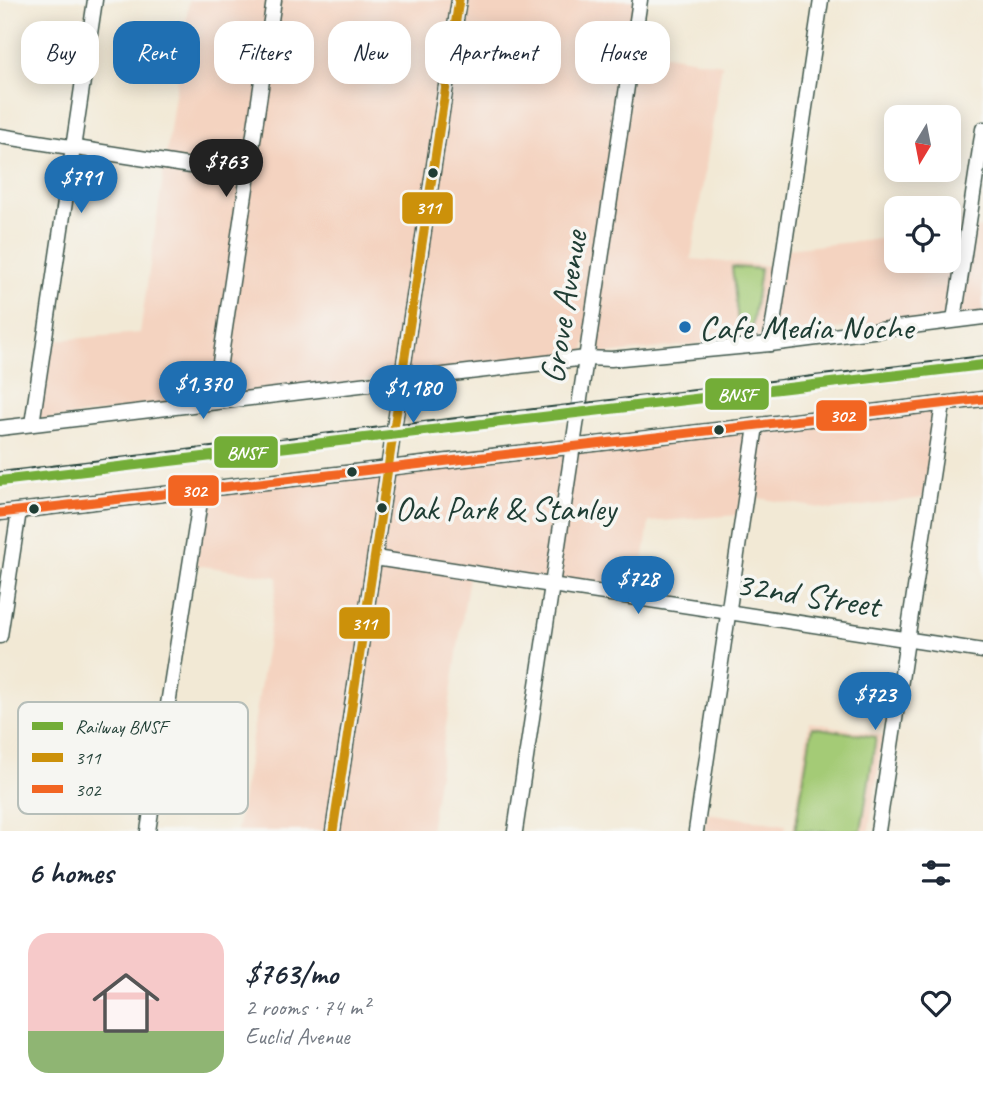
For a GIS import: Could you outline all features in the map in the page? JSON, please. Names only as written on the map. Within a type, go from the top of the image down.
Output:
[{"type":"street","points":[[32,424],[95,0]]},
{"type":"street","points":[[214,402],[274,0]]},
{"type":"street","points":[[333,831],[459,0]]},
{"type":"street","name":"Grove Avenue","points":[[515,831],[640,0]]},
{"type":"street","points":[[770,344],[821,0]]},
{"type":"street","points":[[954,320],[983,129]]},
{"type":"street","points":[[0,136],[248,175]]},
{"type":"street","points":[[0,428],[586,358],[611,359],[770,344],[983,317]]},
{"type":"street","points":[[0,513],[389,466],[983,400]]},
{"type":"street","points":[[878,831],[943,404]]},
{"type":"street","points":[[696,831],[755,426]]},
{"type":"street","points":[[168,702],[202,489]]},
{"type":"street","points":[[0,636],[19,511]]},
{"type":"street","name":"32nd Street","points":[[375,558],[983,651]]},
{"type":"shaded area","points":[[189,0],[456,0],[453,21],[425,21],[425,84],[443,84],[399,376],[35,421],[47,341],[140,333],[177,84],[200,84],[200,21],[186,21]]},
{"type":"shaded area","points":[[462,0],[637,0],[634,21],[575,21],[575,84],[624,84],[584,355],[405,376],[449,84],[561,84],[561,21],[459,21]]},
{"type":"shaded area","points":[[670,56],[722,64],[691,259],[783,267],[787,249],[879,239],[884,240],[884,273],[961,273],[965,230],[983,227],[983,313],[588,356],[629,84],[670,84]]},
{"type":"shaded area","points":[[935,409],[923,498],[833,510],[745,496],[758,428]]},
{"type":"shaded area","points":[[751,429],[738,515],[649,522],[638,596],[553,584],[574,448]]},
{"type":"shaded area","points":[[570,448],[550,583],[377,557],[391,468]]},
{"type":"shaded area","points":[[387,468],[373,556],[469,575],[430,831],[237,831],[240,814],[248,814],[248,763],[278,577],[196,565],[207,492]]},
{"type":"shaded area","points":[[809,722],[883,735],[869,831],[793,831]]},
{"type":"shaded area","points":[[707,813],[786,825],[785,831],[704,831]]},
{"type":"green space","points":[[732,267],[760,269],[752,328],[739,331]]},
{"type":"green space","points":[[812,727],[876,737],[861,831],[795,831]]},
{"type":"railway","points":[[0,474],[983,358]]},
{"type":"rail line","name":"BNSF","points":[[0,481],[983,365]]},
{"type":"transit line","name":"311","points":[[333,831],[459,0]]},
{"type":"transit line","name":"302","points":[[0,513],[983,399]]},
{"type":"place","name":"Cafe Media Noche","points":[[685,327]]},
{"type":"place","name":"Oak Park & Stanley","points":[[382,508]]}]
